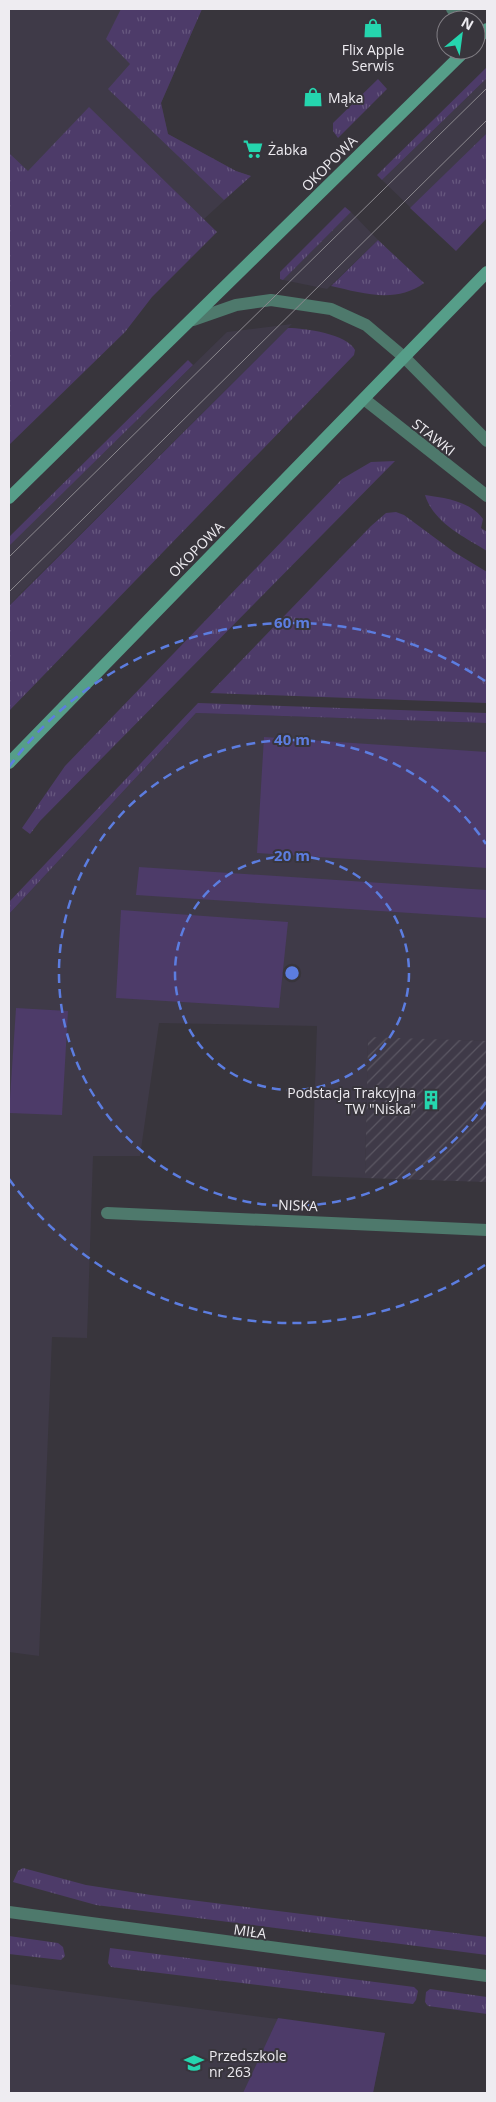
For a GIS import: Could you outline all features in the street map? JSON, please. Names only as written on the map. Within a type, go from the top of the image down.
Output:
[{"type":"main road","name":"OKOPOWA","points":[[9,498],[193,320],[456,60]]},
{"type":"main road","name":"OKOPOWA","points":[[9,763],[487,272]]},
{"type":"street","name":"OKOPOWA","points":[[193,320],[236,305],[271,300],[300,303],[331,309],[366,326],[405,358]]},
{"type":"street","points":[[405,358],[487,441]]},
{"type":"street","name":"STAWKI","points":[[364,400],[487,496]]},
{"type":"street","name":"NISKA","points":[[107,1213],[487,1230]]},
{"type":"street","name":"MIŁA","points":[[9,1912],[262,1948],[487,1976]]},
{"type":"shaded area","points":[[9,9],[202,9],[161,103],[168,134],[236,171],[251,176],[204,219],[9,415]]},
{"type":"shaded area","points":[[487,78],[487,133],[411,208],[382,180]]},
{"type":"shaded area","points":[[351,212],[378,240],[327,289],[283,280]]},
{"type":"shaded area","points":[[292,324],[9,606],[9,546],[14,540],[227,332]]},
{"type":"shaded area","points":[[196,713],[487,723],[487,1041],[368,1038],[365,1178],[312,1176],[317,1026],[159,1023],[140,1156],[93,1156],[87,1338],[52,1337],[39,1656],[9,1652],[9,914]]},
{"type":"shaded area","name":"Podstacja Trakcyjna TW \"Niska\"","points":[[368,1037],[487,1041],[487,1182],[365,1178]]},
{"type":"shaded area","name":"Przedszkole nr 263","points":[[9,1984],[385,2033],[373,2093],[9,2093]]},
{"type":"green space","points":[[121,9],[202,9],[161,103],[168,134],[236,171],[251,176],[224,200],[108,89],[130,64],[106,39]]},
{"type":"green space","points":[[487,67],[487,78],[382,180],[377,175]]},
{"type":"green space","points":[[378,79],[387,89],[338,138],[333,131],[333,123]]},
{"type":"green space","points":[[89,107],[217,232],[152,297],[125,332],[9,445],[9,153],[28,171]]},
{"type":"green space","points":[[487,133],[487,218],[456,251],[410,208]]},
{"type":"green space","points":[[345,207],[351,212],[283,280],[280,279],[280,272]]},
{"type":"green space","points":[[378,240],[424,283],[402,293],[390,295],[367,294],[331,286]]},
{"type":"green space","points":[[288,328],[305,329],[335,336],[351,344],[355,350],[354,355],[9,711],[9,606]]},
{"type":"green space","points":[[188,360],[193,365],[9,546],[9,537]]},
{"type":"green space","points":[[395,461],[40,821],[30,834],[22,828],[65,766],[342,479],[371,462]]},
{"type":"green space","points":[[425,495],[457,501],[478,513],[483,519],[481,528],[487,532],[487,551],[442,521],[429,505]]},
{"type":"green space","points":[[396,512],[404,515],[454,552],[487,572],[487,703],[210,693],[371,526],[386,513]]},
{"type":"green space","points":[[198,703],[487,713],[487,723],[196,713],[9,914],[9,902]]},
{"type":"green space","points":[[264,737],[487,752],[487,868],[257,853]]},
{"type":"green space","points":[[139,867],[487,890],[487,918],[136,895]]},
{"type":"green space","points":[[121,910],[288,922],[279,1008],[116,998]]},
{"type":"green space","points":[[16,1008],[68,1011],[62,1115],[9,1113]]},
{"type":"green space","points":[[23,1868],[86,1885],[151,1895],[487,1937],[487,1955],[96,1905],[13,1882],[18,1871]]},
{"type":"green space","points":[[9,1936],[58,1943],[63,1947],[65,1956],[61,1960],[9,1954]]},
{"type":"green space","points":[[110,1948],[414,1987],[418,1991],[413,2004],[111,1967],[108,1963]]},
{"type":"green space","points":[[430,1989],[487,1997],[487,2014],[428,2006],[425,2002],[426,1992]]},
{"type":"green space","points":[[278,2018],[385,2033],[373,2093],[243,2093]]},
{"type":"tram line","points":[[9,557],[487,88]]},
{"type":"tram line","points":[[9,592],[487,120]]},
{"type":"place","name":"Flix Apple Serwis","points":[[373,28]]},
{"type":"place","name":"Mąka","points":[[313,97]]},
{"type":"place","name":"Żabka","points":[[253,149]]},
{"type":"place","name":"Podstacja Trakcyjna TW \"Niska\"","points":[[431,1100]]},
{"type":"place","name":"Przedszkole nr 263","points":[[194,2063]]}]
